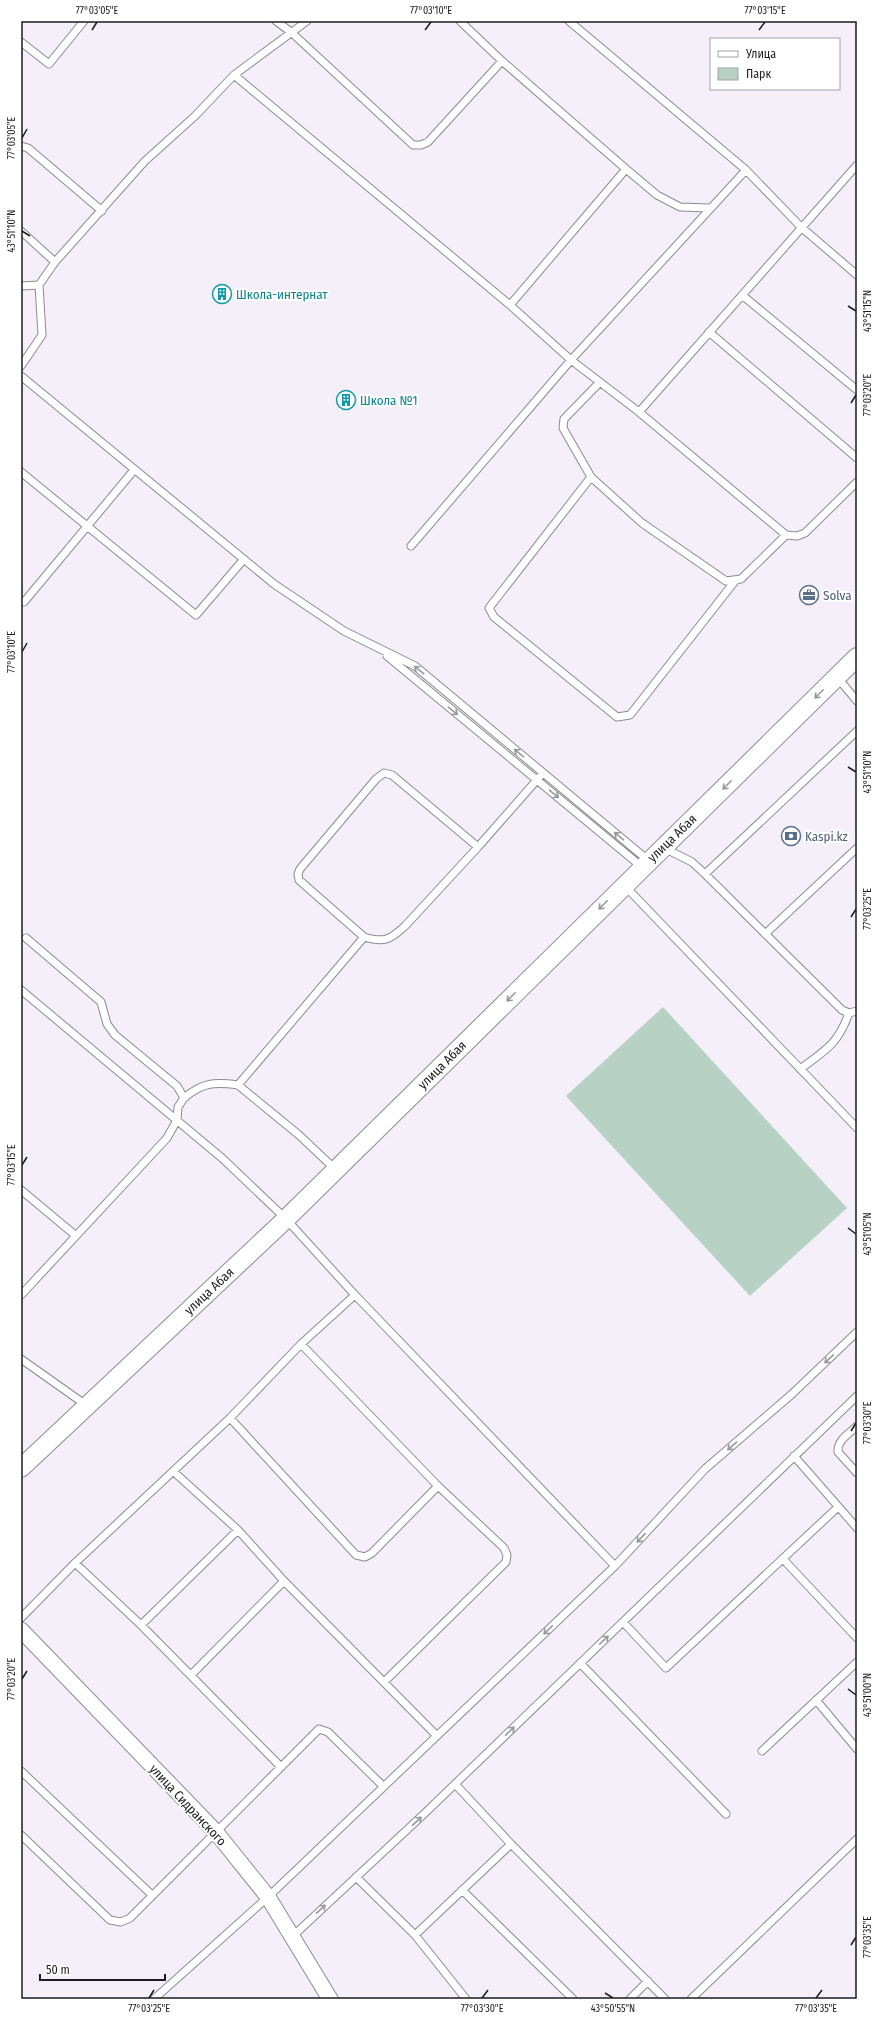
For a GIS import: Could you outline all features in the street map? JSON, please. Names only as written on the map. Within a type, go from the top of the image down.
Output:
[{"type":"street","name":"улица Абая","points":[[21,1468],[286,1219],[857,657]]},
{"type":"street","name":"улица Сидранского","points":[[21,1630],[215,1831],[268,1897],[330,1999]]},
{"type":"lane","points":[[21,42],[49,64],[84,21]]},
{"type":"lane","points":[[276,21],[291,32],[413,145],[421,145],[428,142],[502,61]]},
{"type":"lane","points":[[21,366],[42,335],[39,285],[55,262],[145,161],[195,116],[234,75],[307,21]]},
{"type":"lane","points":[[460,21],[502,61],[657,195],[680,207],[709,208]]},
{"type":"lane","points":[[569,21],[746,170],[801,227],[857,275]]},
{"type":"lane","points":[[234,75],[510,305],[571,360],[599,383],[639,412],[786,535],[797,536],[806,533],[857,482]]},
{"type":"lane","points":[[21,146],[28,148],[102,211]]},
{"type":"lane","points":[[639,412],[857,165]]},
{"type":"lane","points":[[510,305],[626,169]]},
{"type":"lane","points":[[411,546],[571,360],[709,208],[746,170]]},
{"type":"lane","points":[[21,231],[55,262]]},
{"type":"lane","points":[[21,286],[39,285]]},
{"type":"lane","points":[[742,295],[857,390]]},
{"type":"lane","points":[[709,332],[857,458]]},
{"type":"lane","points":[[21,376],[274,584],[344,630],[380,650],[415,666],[543,773],[645,864]]},
{"type":"lane","points":[[599,383],[564,419],[562,423],[563,428],[591,478],[622,506],[669,542],[726,581],[741,579],[786,535]]},
{"type":"lane","points":[[24,602],[134,470]]},
{"type":"lane","points":[[21,472],[196,615],[244,559]]},
{"type":"lane","points":[[591,478],[489,608],[494,617],[618,717],[630,715],[735,581]]},
{"type":"lane","points":[[380,650],[537,780],[645,864]]},
{"type":"lane","points":[[837,677],[857,700]]},
{"type":"lane","points":[[704,874],[857,731]]},
{"type":"lane","points":[[478,847],[392,775],[384,773],[376,779],[300,869],[298,874],[299,880],[364,937],[379,941],[395,935],[478,847],[543,773]]},
{"type":"lane","points":[[663,847],[692,862],[837,1005],[849,1013],[857,1011]]},
{"type":"lane","points":[[765,934],[857,848]]},
{"type":"lane","points":[[624,885],[857,1128]]},
{"type":"lane","points":[[238,1085],[364,937]]},
{"type":"lane","points":[[26,938],[100,1002],[107,1024],[115,1035],[177,1086],[184,1098]]},
{"type":"lane","points":[[21,990],[222,1158],[286,1219],[355,1295],[615,1566]]},
{"type":"lane","points":[[800,1069],[822,1053],[840,1036],[849,1013]]},
{"type":"lane","points":[[21,1295],[166,1138],[177,1120],[178,1107],[184,1098],[196,1088],[216,1082],[238,1085],[299,1135],[336,1170]]},
{"type":"lane","points":[[21,1190],[76,1235]]},
{"type":"lane","points":[[21,1618],[75,1564],[230,1418],[301,1344],[355,1295]]},
{"type":"lane","points":[[154,1999],[268,1897],[615,1566],[706,1469],[792,1394],[857,1332]]},
{"type":"lane","points":[[301,1344],[438,1486],[504,1548],[507,1554],[506,1562],[384,1682]]},
{"type":"lane","points":[[21,1359],[87,1406]]},
{"type":"lane","points":[[293,1936],[455,1784],[857,1396]]},
{"type":"lane","points":[[230,1418],[356,1555],[365,1556],[372,1553],[438,1486]]},
{"type":"lane","points":[[857,1426],[840,1442],[838,1452],[857,1473]]},
{"type":"lane","points":[[794,1456],[857,1528]]},
{"type":"lane","points":[[174,1472],[238,1530],[284,1581],[436,1736]]},
{"type":"lane","points":[[623,1622],[666,1668],[838,1507]]},
{"type":"lane","points":[[141,1625],[238,1530]]},
{"type":"lane","points":[[783,1559],[857,1638]]},
{"type":"lane","points":[[75,1564],[141,1625],[281,1767]]},
{"type":"lane","points":[[191,1675],[284,1581]]},
{"type":"lane","points":[[762,1751],[857,1662]]},
{"type":"lane","points":[[580,1663],[726,1814]]},
{"type":"lane","points":[[816,1700],[857,1749]]},
{"type":"lane","points":[[21,1835],[110,1920],[121,1922],[130,1918],[215,1831],[319,1729],[328,1732],[383,1786]]},
{"type":"lane","points":[[21,1771],[152,1895]]},
{"type":"lane","points":[[455,1784],[511,1844],[665,1999]]},
{"type":"lane","points":[[691,1999],[857,1839]]},
{"type":"lane","points":[[414,1935],[511,1844]]},
{"type":"lane","points":[[356,1877],[414,1935],[466,1999]]},
{"type":"lane","points":[[462,1890],[573,1999]]},
{"type":"lane","points":[[630,1999],[648,1981]]},
{"type":"green space","points":[[663,1007],[847,1208],[750,1296],[566,1096]]},
{"type":"place","name":"Школа-интернат","points":[[222,294]]},
{"type":"place","name":"Школа №1","points":[[346,400]]},
{"type":"place","name":"Solva","points":[[809,595]]},
{"type":"place","name":"Kaspi.kz","points":[[791,836]]}]
